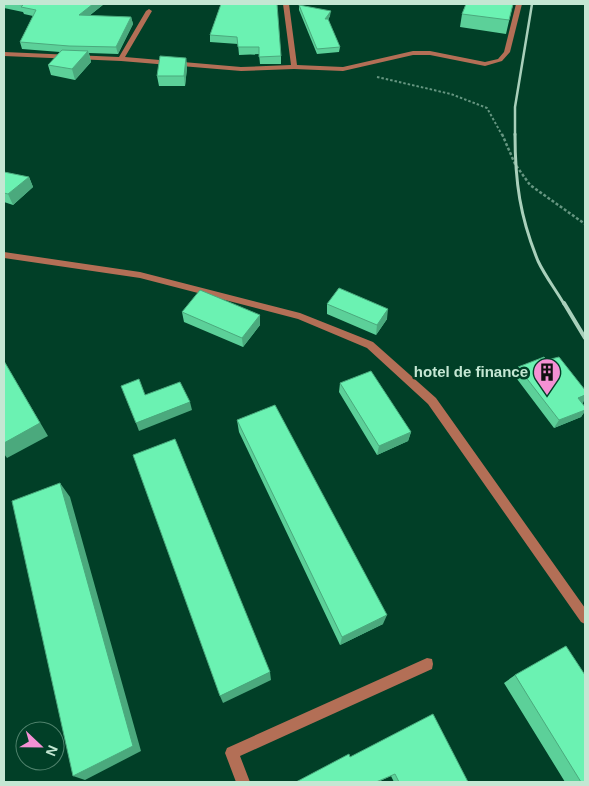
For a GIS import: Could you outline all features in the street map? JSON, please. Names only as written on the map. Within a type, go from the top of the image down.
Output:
[{"type":"street","points":[[286,4],[294,67]]},
{"type":"street","points":[[4,54],[121,59],[241,69],[294,67],[342,69],[413,53],[430,53],[484,64],[500,60],[507,52],[519,4]]},
{"type":"street","points":[[121,59],[149,11]]},
{"type":"street","points":[[4,255],[140,275],[300,316],[370,345],[432,401],[585,618]]},
{"type":"street","points":[[243,782],[232,753],[427,664]]},
{"type":"path","points":[[342,69],[451,94],[487,108],[499,127],[515,164],[530,185],[585,224]]},
{"type":"building","points":[[15,4],[93,4],[79,15],[131,17],[116,47],[20,42],[36,10]]},
{"type":"building","points":[[221,4],[277,4],[281,56],[259,57],[259,47],[238,47],[237,37],[210,35]]},
{"type":"building","points":[[466,4],[513,4],[509,20],[462,14]]},
{"type":"building","points":[[299,5],[331,11],[325,19],[328,19],[340,47],[317,49]]},
{"type":"building","points":[[62,50],[88,51],[72,69],[48,65]]},
{"type":"building","points":[[160,56],[186,58],[184,76],[157,76]]},
{"type":"building","points":[[4,172],[29,177],[8,194],[4,193]]},
{"type":"building","points":[[339,288],[388,309],[377,325],[327,304]]},
{"type":"building","points":[[200,290],[260,315],[242,338],[182,312]]},
{"type":"building","points":[[544,357],[547,360],[559,357],[585,390],[585,395],[578,398],[585,407],[585,410],[559,420],[518,367]]},
{"type":"building","points":[[4,361],[40,423],[4,443]]},
{"type":"building","points":[[371,371],[411,432],[379,446],[340,383]]},
{"type":"building","points":[[139,379],[145,395],[180,382],[190,402],[136,423],[121,386]]},
{"type":"building","points":[[275,405],[387,615],[342,637],[237,420]]},
{"type":"building","points":[[175,439],[270,672],[220,696],[133,455]]},
{"type":"building","points":[[60,483],[133,746],[73,776],[65,740],[65,721],[61,721],[12,501]]},
{"type":"building","points":[[566,646],[585,675],[585,782],[581,782],[515,675]]},
{"type":"building","points":[[433,714],[468,782],[399,782],[395,774],[376,782],[296,782],[349,754],[350,757]]},
{"type":"railway","points":[[515,134],[515,107],[532,4]]},
{"type":"railway","points":[[515,134],[518,184],[527,229],[538,261],[564,304]]},
{"type":"railway","points":[[564,303],[585,338]]},
{"type":"place","name":"hotel de finance","points":[[547,396]]}]
